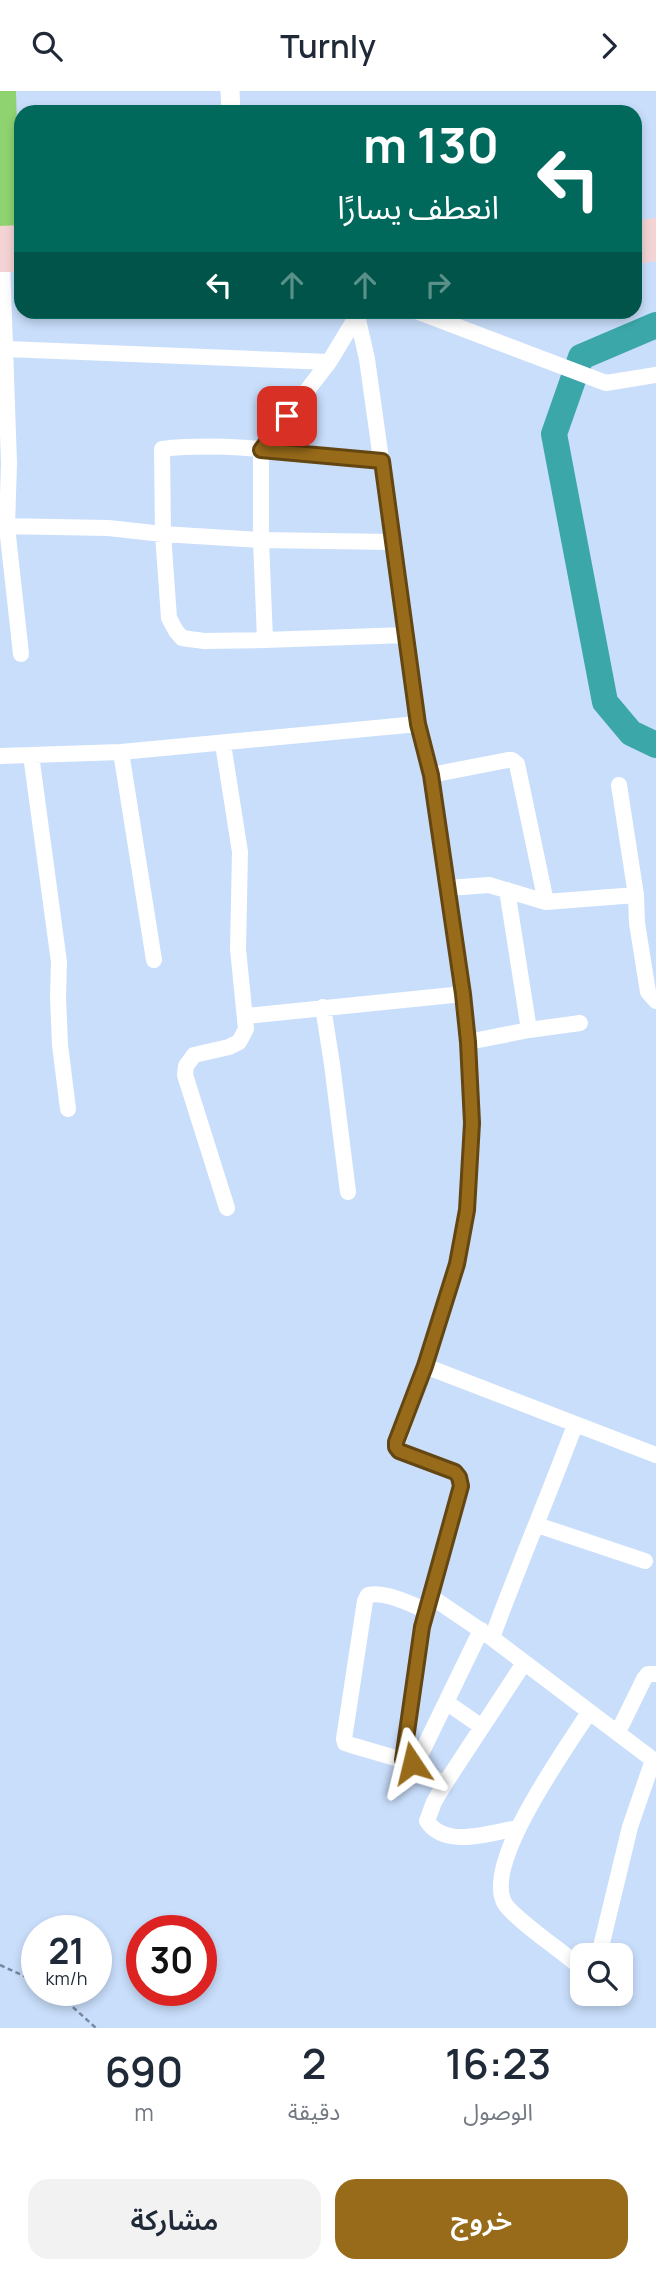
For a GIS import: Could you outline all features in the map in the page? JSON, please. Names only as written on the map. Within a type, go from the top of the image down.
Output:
[{"type":"street","points":[[6,255],[9,463],[4,526],[21,654]]},
{"type":"street","points":[[265,639],[261,450],[329,362],[354,319]]},
{"type":"street","points":[[358,319],[367,359],[418,724],[431,775],[448,888],[468,1042],[472,1123],[467,1210],[457,1264],[396,1447],[399,1451],[455,1472],[461,1486],[428,1603],[410,1762]]},
{"type":"street","points":[[437,319],[606,383],[656,375]]},
{"type":"street","points":[[7,349],[329,362]]},
{"type":"street","points":[[382,461],[189,446],[162,449],[163,534],[169,618],[182,638],[204,641],[406,635]]},
{"type":"street","points":[[4,526],[108,528],[261,540],[394,542]]},
{"type":"street","points":[[0,756],[121,752],[418,724]]},
{"type":"street","points":[[223,744],[240,852],[238,949],[246,1029],[239,1042],[194,1055],[186,1066],[186,1075],[227,1208]]},
{"type":"street","points":[[121,752],[154,960]]},
{"type":"street","points":[[31,755],[59,963],[60,1045],[68,1109]]},
{"type":"street","points":[[431,775],[508,760],[517,764],[546,902]]},
{"type":"street","points":[[619,785],[648,992],[656,1001]]},
{"type":"street","points":[[448,888],[489,885],[546,902],[636,895]]},
{"type":"street","points":[[507,890],[529,1030]]},
{"type":"street","points":[[246,1016],[463,994]]},
{"type":"street","points":[[323,1007],[348,1192]]},
{"type":"street","points":[[468,1042],[580,1023]]},
{"type":"street","points":[[425,1366],[656,1455]]},
{"type":"street","points":[[410,1762],[486,1634],[537,1525],[575,1425]]},
{"type":"street","points":[[537,1525],[645,1561]]},
{"type":"street","points":[[444,1785],[410,1762],[345,1743],[347,1716],[368,1595],[374,1593],[428,1603],[486,1634],[655,1761],[630,1827],[602,1943]]},
{"type":"street","points":[[517,1828],[467,1837],[447,1836],[431,1828],[427,1821],[444,1785],[524,1663]]},
{"type":"street","points":[[618,1732],[644,1679],[648,1674],[656,1674]]},
{"type":"street","points":[[446,1702],[482,1727]]},
{"type":"street","points":[[570,1959],[506,1906],[500,1892],[517,1828],[589,1712]]},
{"type":"path","points":[[0,1965],[21,1975]]},
{"type":"path","points":[[72,2006],[96,2028]]},
{"type":"green space","points":[[0,91],[16,91],[14,231],[0,232]]},
{"type":"waterway","points":[[656,325],[581,357],[554,434],[605,702],[631,733],[656,745]]},
{"type":"route","points":[[287,416],[261,450],[382,461],[418,724],[431,775],[468,1042],[472,1123],[467,1210],[457,1264],[425,1366],[396,1442],[399,1451],[455,1472],[461,1486],[422,1627],[403,1760],[412,1763]]}]
